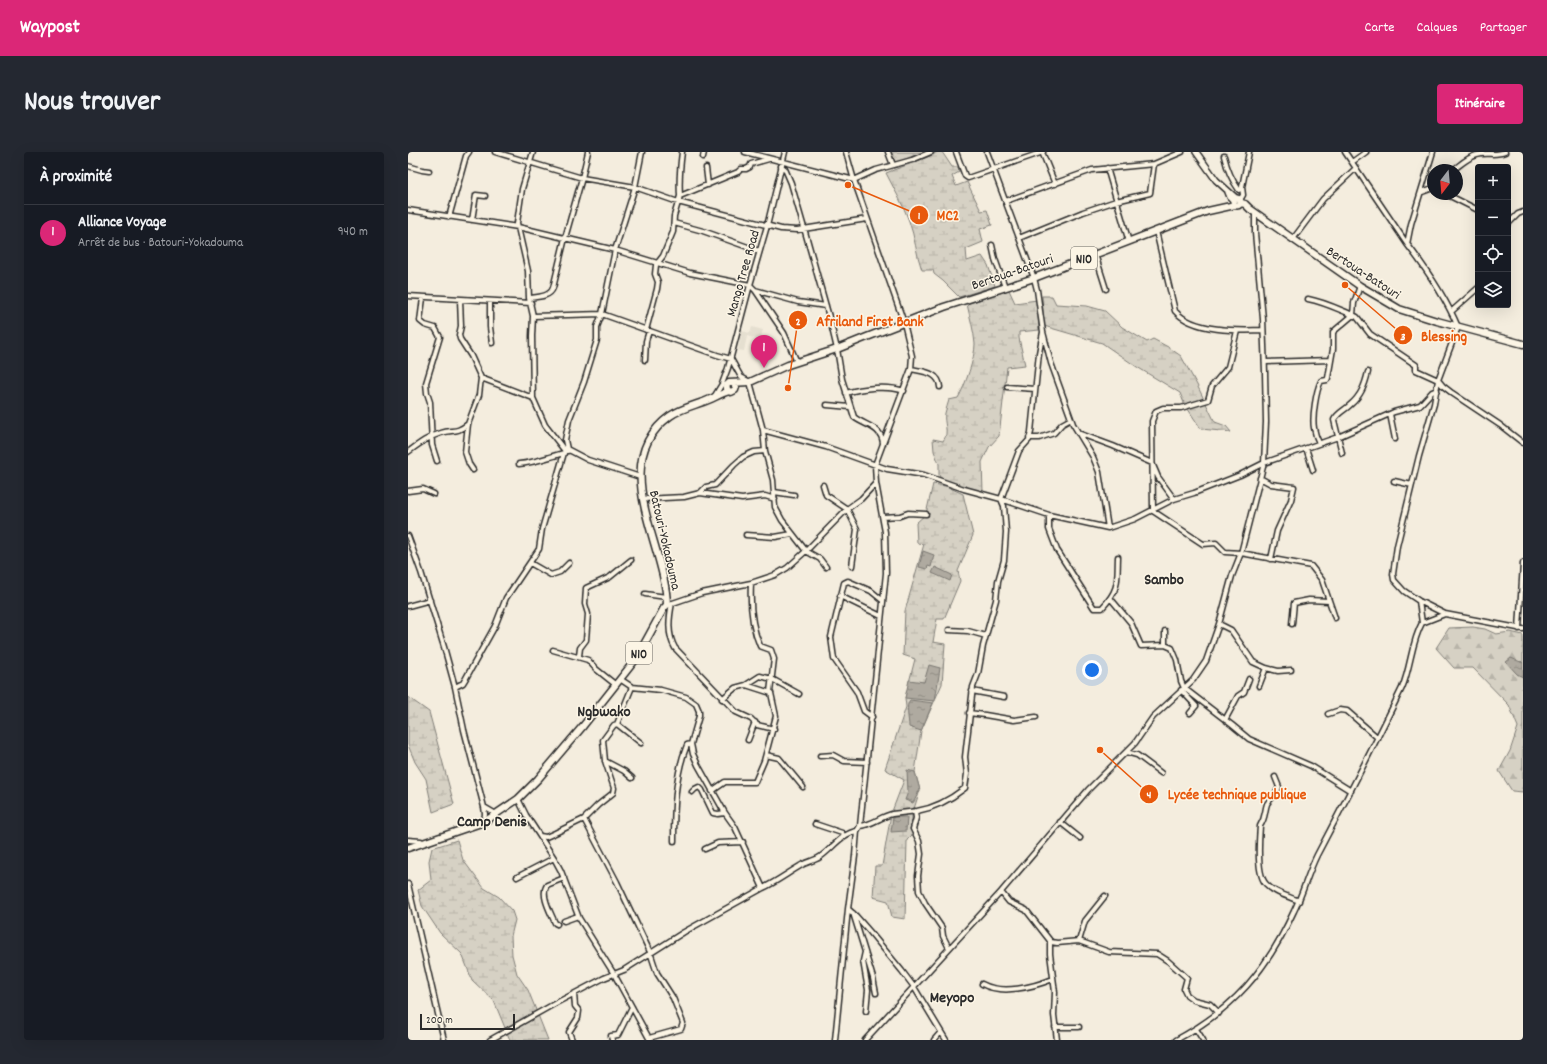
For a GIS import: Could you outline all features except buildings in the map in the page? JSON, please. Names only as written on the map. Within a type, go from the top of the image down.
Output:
[{"type":"highway","name":"Bertoua-Batouri","points":[[904,323],[944,307],[1034,278],[1222,207],[1229,202],[1237,202],[1245,204],[1252,211],[1360,286],[1404,311],[1523,344]]},
{"type":"highway","name":"N10","points":[[748,383],[797,362],[837,350],[904,323]]},
{"type":"highway","name":"Batouri-Yokadouma","points":[[408,848],[484,822],[518,799],[565,748],[636,659],[664,608],[670,604],[666,597],[640,477],[640,465],[644,450],[654,432],[663,422],[676,412],[716,396],[721,390],[728,389],[729,383],[734,386],[748,383]]},
{"type":"main road","points":[[1196,152],[1208,170],[1228,192],[1234,196],[1237,202]]},
{"type":"street","points":[[449,217],[457,186],[469,152]]},
{"type":"street","points":[[495,152],[582,178],[635,187],[678,202],[785,230],[867,219]]},
{"type":"street","points":[[533,152],[522,189],[518,227],[528,270],[530,300],[533,316],[533,398],[545,425],[565,451],[640,477]]},
{"type":"street","points":[[408,296],[490,301],[530,300],[552,292],[588,152]]},
{"type":"street","points":[[455,687],[463,683],[495,626],[506,598],[538,549],[542,529],[565,451],[565,440],[569,420],[597,340],[597,327],[602,314],[615,250],[635,187],[642,152]]},
{"type":"street","points":[[645,360],[646,341],[658,282],[655,274],[656,265],[663,256],[673,232],[680,196],[679,178],[682,152]]},
{"type":"street","points":[[703,157],[704,152]]},
{"type":"street","points":[[745,152],[782,164],[854,180],[876,170],[912,160],[931,152]]},
{"type":"street","name":"Mango Tree Road","points":[[716,396],[731,359],[767,226],[785,152]]},
{"type":"street","points":[[835,1040],[848,909],[857,831],[860,826],[872,717],[882,600],[886,572],[885,532],[876,483],[875,465],[904,391],[911,369],[912,356],[904,323],[867,219],[846,152]]},
{"type":"street","points":[[888,152],[893,165]]},
{"type":"street","points":[[956,152],[966,178],[994,170],[1042,152],[1055,184]]},
{"type":"street","points":[[987,152],[1034,278],[1043,332],[1051,363],[1071,420],[1093,457],[1099,472],[1108,528]]},
{"type":"street","points":[[1006,201],[1092,170],[1154,164],[1182,152]]},
{"type":"street","points":[[1237,202],[1237,193],[1240,189],[1249,152]]},
{"type":"street","points":[[1345,152],[1429,273],[1452,311],[1458,326],[1438,380],[1437,390],[1396,546],[1393,574],[1394,580],[1400,588],[1420,601],[1445,614],[1521,629],[1523,563]]},
{"type":"street","points":[[1352,162],[1366,152]]},
{"type":"street","points":[[1408,244],[1411,224],[1433,152]]},
{"type":"street","points":[[1462,164],[1481,153],[1496,155],[1505,152]]},
{"type":"street","points":[[1224,156],[1228,172],[1233,182],[1240,189]]},
{"type":"street","points":[[680,196],[738,172],[741,169],[746,170],[751,164],[769,159]]},
{"type":"street","points":[[782,164],[790,183],[804,228],[826,306],[837,350],[842,379],[850,407],[854,417],[859,421],[875,428],[881,433],[887,433]]},
{"type":"street","points":[[1019,238],[1067,218],[1116,201],[1150,193],[1154,164]]},
{"type":"street","points":[[408,166],[429,171]]},
{"type":"street","points":[[706,168],[708,185]]},
{"type":"street","points":[[1107,168],[1129,242]]},
{"type":"street","points":[[1293,239],[1323,200],[1356,168]]},
{"type":"street","points":[[1422,192],[1427,190]]},
{"type":"street","points":[[472,220],[476,195],[485,196]]},
{"type":"street","points":[[1458,200],[1475,208]]},
{"type":"street","points":[[408,210],[518,227],[615,250],[690,273],[750,285],[755,290],[784,334],[797,362]]},
{"type":"street","points":[[865,1040],[1001,892],[1088,790],[1126,752],[1154,717],[1193,680],[1206,661],[1219,624],[1232,576],[1241,553],[1264,463],[1266,398],[1265,362],[1252,211]]},
{"type":"street","points":[[1511,221],[1518,214],[1523,212]]},
{"type":"street","points":[[674,223],[704,230],[759,251]]},
{"type":"street","points":[[1156,231],[1177,313],[1188,320],[1216,329],[1237,331],[1263,330]]},
{"type":"street","points":[[992,245],[995,259],[1005,287]]},
{"type":"street","points":[[1095,254],[1106,289]]},
{"type":"street","points":[[1319,444],[1314,427],[1316,398],[1321,381],[1328,379],[1334,332],[1353,315],[1354,303],[1360,286]]},
{"type":"street","points":[[755,290],[798,302],[826,306]]},
{"type":"street","points":[[1452,311],[1475,291]]},
{"type":"street","points":[[423,298],[420,321],[435,328],[440,337],[426,383],[430,402],[432,445],[437,461]]},
{"type":"street","points":[[1308,298],[1326,303],[1357,317],[1370,334],[1416,365],[1416,370],[1438,380],[1452,393],[1500,425],[1523,443]]},
{"type":"street","points":[[460,299],[460,339],[471,356],[481,378],[479,395],[468,424],[465,454],[473,470]]},
{"type":"street","points":[[490,301],[492,343]]},
{"type":"street","points":[[533,316],[602,314],[731,359],[741,377],[748,383],[763,430],[765,451],[773,480],[775,507],[780,518],[806,551],[820,559],[826,567]]},
{"type":"street","points":[[1153,511],[1152,421],[1156,411],[1163,408],[1181,408],[1208,400],[1212,386],[1228,367],[1237,331]]},
{"type":"street","points":[[860,826],[872,824],[892,814],[915,811],[943,802],[965,788],[967,774],[965,757],[973,684],[978,674],[1004,560],[1006,532],[1004,506],[1001,499],[1019,451],[1030,438],[1034,415],[1040,342],[1043,332]]},
{"type":"street","points":[[1265,362],[1331,360]]},
{"type":"street","points":[[911,369],[937,377],[940,387]]},
{"type":"street","points":[[1342,453],[1334,423],[1335,418],[1352,404],[1359,395],[1365,383],[1368,372]]},
{"type":"street","points":[[481,378],[533,398]]},
{"type":"street","points":[[846,393],[855,390],[893,387],[904,391]]},
{"type":"street","points":[[1007,387],[1035,389]]},
{"type":"street","points":[[763,430],[826,447],[875,465],[924,475],[1049,515],[1108,528],[1125,523],[1153,511],[1174,499],[1240,475],[1264,463],[1338,437],[1390,414],[1420,405],[1432,392],[1437,390]]},
{"type":"street","points":[[827,406],[850,407]]},
{"type":"street","points":[[1390,414],[1396,439]]},
{"type":"street","points":[[1030,438],[1039,438],[1054,433],[1062,424],[1071,420]]},
{"type":"street","points":[[408,452],[423,440],[443,432],[461,430],[468,424]]},
{"type":"street","points":[[881,433],[883,445]]},
{"type":"street","points":[[1078,433],[1152,463],[1158,477],[1174,499]]},
{"type":"street","points":[[1306,448],[1313,470]]},
{"type":"street","points":[[519,464],[535,462],[565,451]]},
{"type":"street","points":[[700,493],[706,487],[715,485],[743,457],[754,452],[765,451]]},
{"type":"street","points":[[1260,478],[1271,484],[1294,487],[1291,500],[1277,531],[1272,559]]},
{"type":"street","points":[[1394,481],[1412,485]]},
{"type":"street","points":[[774,729],[758,725],[736,712],[722,699],[673,644],[668,623],[670,604],[702,594],[751,584],[776,575],[787,568],[806,551],[847,509],[861,499],[876,483]]},
{"type":"street","points":[[824,485],[826,494],[847,509],[857,529],[852,566]]},
{"type":"street","points":[[408,491],[423,490],[434,494]]},
{"type":"street","points":[[774,492],[794,495]]},
{"type":"street","points":[[644,499],[684,497],[700,493],[742,500],[765,496],[775,499]]},
{"type":"street","points":[[1153,511],[1203,544],[1216,543],[1225,552],[1241,553],[1311,566],[1322,580],[1335,618]]},
{"type":"street","points":[[883,517],[900,516],[908,513],[926,514]]},
{"type":"street","points":[[1049,515],[1049,529],[1057,550],[1094,608],[1102,608],[1111,599],[1117,588],[1118,557]]},
{"type":"street","points":[[746,536],[775,537],[792,534]]},
{"type":"street","points":[[408,536],[430,600],[455,687],[465,737],[484,807],[484,822]]},
{"type":"street","points":[[579,656],[580,648],[586,640],[588,614],[585,604],[586,588],[610,577],[632,560]]},
{"type":"street","points":[[530,563],[551,575],[560,572],[569,563]]},
{"type":"street","points":[[872,717],[864,711],[858,692],[834,659],[831,637],[844,583],[848,581],[871,591],[882,600]]},
{"type":"street","points":[[712,791],[725,782],[755,782],[766,755],[774,729],[776,716],[773,696],[770,692],[774,659],[771,650],[760,646],[757,639],[750,597],[751,584]]},
{"type":"street","points":[[645,594],[666,597]]},
{"type":"street","points":[[840,596],[881,616]]},
{"type":"street","points":[[1111,599],[1131,623],[1141,646],[1165,645],[1172,648],[1177,660],[1182,689],[1196,706],[1190,713]]},
{"type":"street","points":[[408,606],[430,600]]},
{"type":"street","points":[[1292,624],[1294,603],[1309,600],[1329,601]]},
{"type":"street","points":[[1176,1040],[1196,1029],[1219,1013],[1236,998],[1265,965],[1282,936],[1299,901],[1315,860],[1378,738],[1405,681],[1414,641],[1422,623],[1420,601]]},
{"type":"street","points":[[1422,623],[1445,614]]},
{"type":"street","points":[[1219,624],[1231,630],[1253,662],[1278,672],[1291,670]]},
{"type":"street","points":[[949,630],[968,631],[986,636]]},
{"type":"street","points":[[1165,631],[1165,645]]},
{"type":"street","points":[[553,650],[579,656],[588,660],[596,669],[616,685]]},
{"type":"street","points":[[1258,686],[1266,668]]},
{"type":"street","points":[[722,699],[735,688],[746,685],[760,676],[772,679],[799,694]]},
{"type":"street","points":[[620,679],[632,686],[661,690],[686,697],[696,704],[699,711],[699,716],[691,744],[694,756],[712,791],[735,827],[763,888]]},
{"type":"street","points":[[1225,720],[1238,696],[1244,692],[1250,679]]},
{"type":"street","points":[[746,685],[770,692]]},
{"type":"street","points":[[543,841],[546,837],[584,819],[598,804],[613,793],[614,788],[605,761],[604,737],[614,725],[617,724],[632,686]]},
{"type":"street","points":[[1182,689],[1249,739],[1311,766],[1351,791]]},
{"type":"street","points":[[972,691],[1004,697]]},
{"type":"street","points":[[1328,714],[1340,710],[1347,711],[1378,738]]},
{"type":"street","points":[[969,713],[1014,720],[1036,717]]},
{"type":"street","points":[[748,740],[755,722]]},
{"type":"street","points":[[617,724],[641,743]]},
{"type":"street","points":[[674,841],[677,787],[681,759],[687,745],[691,744]]},
{"type":"street","points":[[1126,752],[1137,755],[1161,773]]},
{"type":"street","points":[[766,755],[779,758],[803,786]]},
{"type":"street","points":[[820,756],[833,755],[844,761],[867,762]]},
{"type":"street","points":[[605,761],[624,771],[632,778]]},
{"type":"street","points":[[1275,777],[1279,787],[1275,796],[1268,802],[1264,821],[1260,826],[1261,878],[1271,888],[1299,901]]},
{"type":"street","points":[[692,792],[699,787],[702,790],[713,813],[725,813]]},
{"type":"street","points":[[518,799],[526,815],[554,858],[564,878],[578,916],[614,974],[650,1039],[681,1029],[683,1025],[673,998],[657,973],[650,952],[602,852],[584,819]]},
{"type":"street","points":[[484,807],[496,814]]},
{"type":"street","points":[[915,811],[916,818],[913,829],[919,841],[921,854],[918,876],[919,891],[942,928],[944,940],[949,948]]},
{"type":"street","points":[[1060,822],[1080,838]]},
{"type":"street","points":[[815,824],[842,833],[844,836]]},
{"type":"street","points":[[490,1040],[498,1038],[574,994],[624,970],[650,952],[763,888],[780,880],[803,864],[819,858],[844,836],[852,831],[857,831]]},
{"type":"street","points":[[540,836],[546,837]]},
{"type":"street","points":[[408,840],[421,841],[423,843]]},
{"type":"street","points":[[705,849],[718,843],[742,842]]},
{"type":"street","points":[[517,877],[554,858]]},
{"type":"street","points":[[557,924],[555,923],[548,906],[544,892],[548,885],[564,878]]},
{"type":"street","points":[[408,884],[444,1040]]},
{"type":"street","points":[[1001,892],[1009,902],[1028,911],[1050,941],[1055,992],[1054,1015],[1057,1040]]},
{"type":"street","points":[[1079,941],[1085,921],[1105,896]]},
{"type":"street","points":[[848,909],[874,936],[914,987],[946,1040]]},
{"type":"street","points":[[853,913],[873,978],[876,993]]},
{"type":"street","points":[[564,922],[578,916]]},
{"type":"street","points":[[1050,941],[1079,941],[1109,952],[1157,954],[1168,961],[1187,978],[1184,988],[1187,995],[1194,1000],[1210,1004],[1219,1013]]},
{"type":"street","points":[[865,952],[863,961],[868,990],[866,1011]]},
{"type":"street","points":[[982,984],[992,988],[1013,988],[1053,979]]},
{"type":"street","points":[[572,1040],[569,1032],[578,1018],[579,1011],[575,1006],[574,994]]},
{"type":"street","points":[[612,1040],[611,1036],[618,1034],[632,1007]]},
{"type":"street","points":[[1055,1027],[1079,1027]]},
{"type":"street","points":[[1196,1029],[1203,1040]]},
{"type":"street","points":[[934,1040],[940,1032]]},
{"type":"shaded area","points":[[752,327],[763,330],[760,340],[747,336],[744,351],[738,350],[742,331],[750,333]]},
{"type":"green space","points":[[891,152],[924,152],[895,163]]},
{"type":"green space","points":[[938,152],[942,152],[952,167],[958,167],[959,172],[952,176],[956,186],[967,182],[981,211],[987,210],[992,225],[980,229],[983,242],[966,249],[967,261],[982,256],[988,265],[995,286],[959,297],[934,274],[933,270],[922,270],[909,221],[886,173]]},
{"type":"green space","points":[[1009,290],[1015,303],[1037,300],[1039,330],[1019,332],[1025,365],[1007,367],[999,436],[989,447],[982,462],[983,492],[941,479],[939,475],[939,464],[934,451],[933,439],[943,441],[945,438],[945,413],[949,400],[958,398],[961,393],[975,350],[973,329],[967,304]]},
{"type":"green space","points":[[1042,296],[1052,296],[1056,304],[1087,306],[1105,311],[1122,327],[1147,342],[1153,339],[1181,356],[1215,422],[1226,426],[1231,432],[1201,429],[1184,403],[1180,393],[1137,367],[1102,343],[1044,326]]},
{"type":"green space","points":[[933,484],[946,486],[963,494],[973,535],[958,571],[960,581],[944,619],[937,619],[933,642],[945,644],[942,684],[921,731],[915,772],[920,790],[912,815],[912,835],[907,840],[905,919],[892,917],[888,901],[873,897],[875,866],[882,866],[891,814],[904,780],[885,769],[906,707],[905,698],[915,659],[903,655],[905,611],[924,544],[917,543],[916,523],[926,514]]},
{"type":"green space","points":[[1473,627],[1485,629],[1496,634],[1510,632],[1523,635],[1523,663],[1521,661],[1513,669],[1517,674],[1523,677],[1523,792],[1512,791],[1499,771],[1510,751],[1518,727],[1509,705],[1473,668],[1454,668],[1436,648],[1449,628]]},
{"type":"green space","points":[[408,697],[429,712],[454,804],[433,812],[426,779],[415,762],[408,745]]},
{"type":"green space","points":[[457,840],[463,860],[484,888],[499,897],[512,911],[515,920],[511,936],[512,955],[517,974],[528,990],[548,1040],[510,1040],[494,1001],[472,980],[462,954],[440,933],[422,906],[418,890],[431,880],[429,861],[432,848]]},
{"type":"water","points":[[923,551],[934,555],[931,567],[928,566],[927,569],[919,567]]},
{"type":"water","points":[[935,567],[952,575],[950,581],[932,573]]},
{"type":"water","points":[[1511,658],[1523,663],[1523,677],[1517,674],[1506,662]]},
{"type":"water","points":[[929,665],[940,668],[935,701],[905,698],[909,680],[924,682]]},
{"type":"water","points":[[910,700],[933,703],[921,731],[909,727],[907,709]]},
{"type":"water","points":[[907,770],[915,772],[920,790],[913,803],[905,800],[908,792]]},
{"type":"water","points":[[893,817],[907,817],[906,831],[891,832]]},
{"type":"place","name":"MC2","points":[[848,185]]},
{"type":"place","name":"Blessing","points":[[1345,285]]},
{"type":"place","name":"Alliance Voyage","points":[[764,368]]},
{"type":"place","name":"Afriland First Bank","points":[[788,388]]},
{"type":"place","name":"Lycée technique publique","points":[[1100,750]]},
{"type":"district","name":"Sambo","points":[[1164,578]]},
{"type":"district","name":"Ngbwako","points":[[604,710]]},
{"type":"district","name":"Camp Denis","points":[[492,820]]},
{"type":"district","name":"Meyopo","points":[[952,996]]}]
